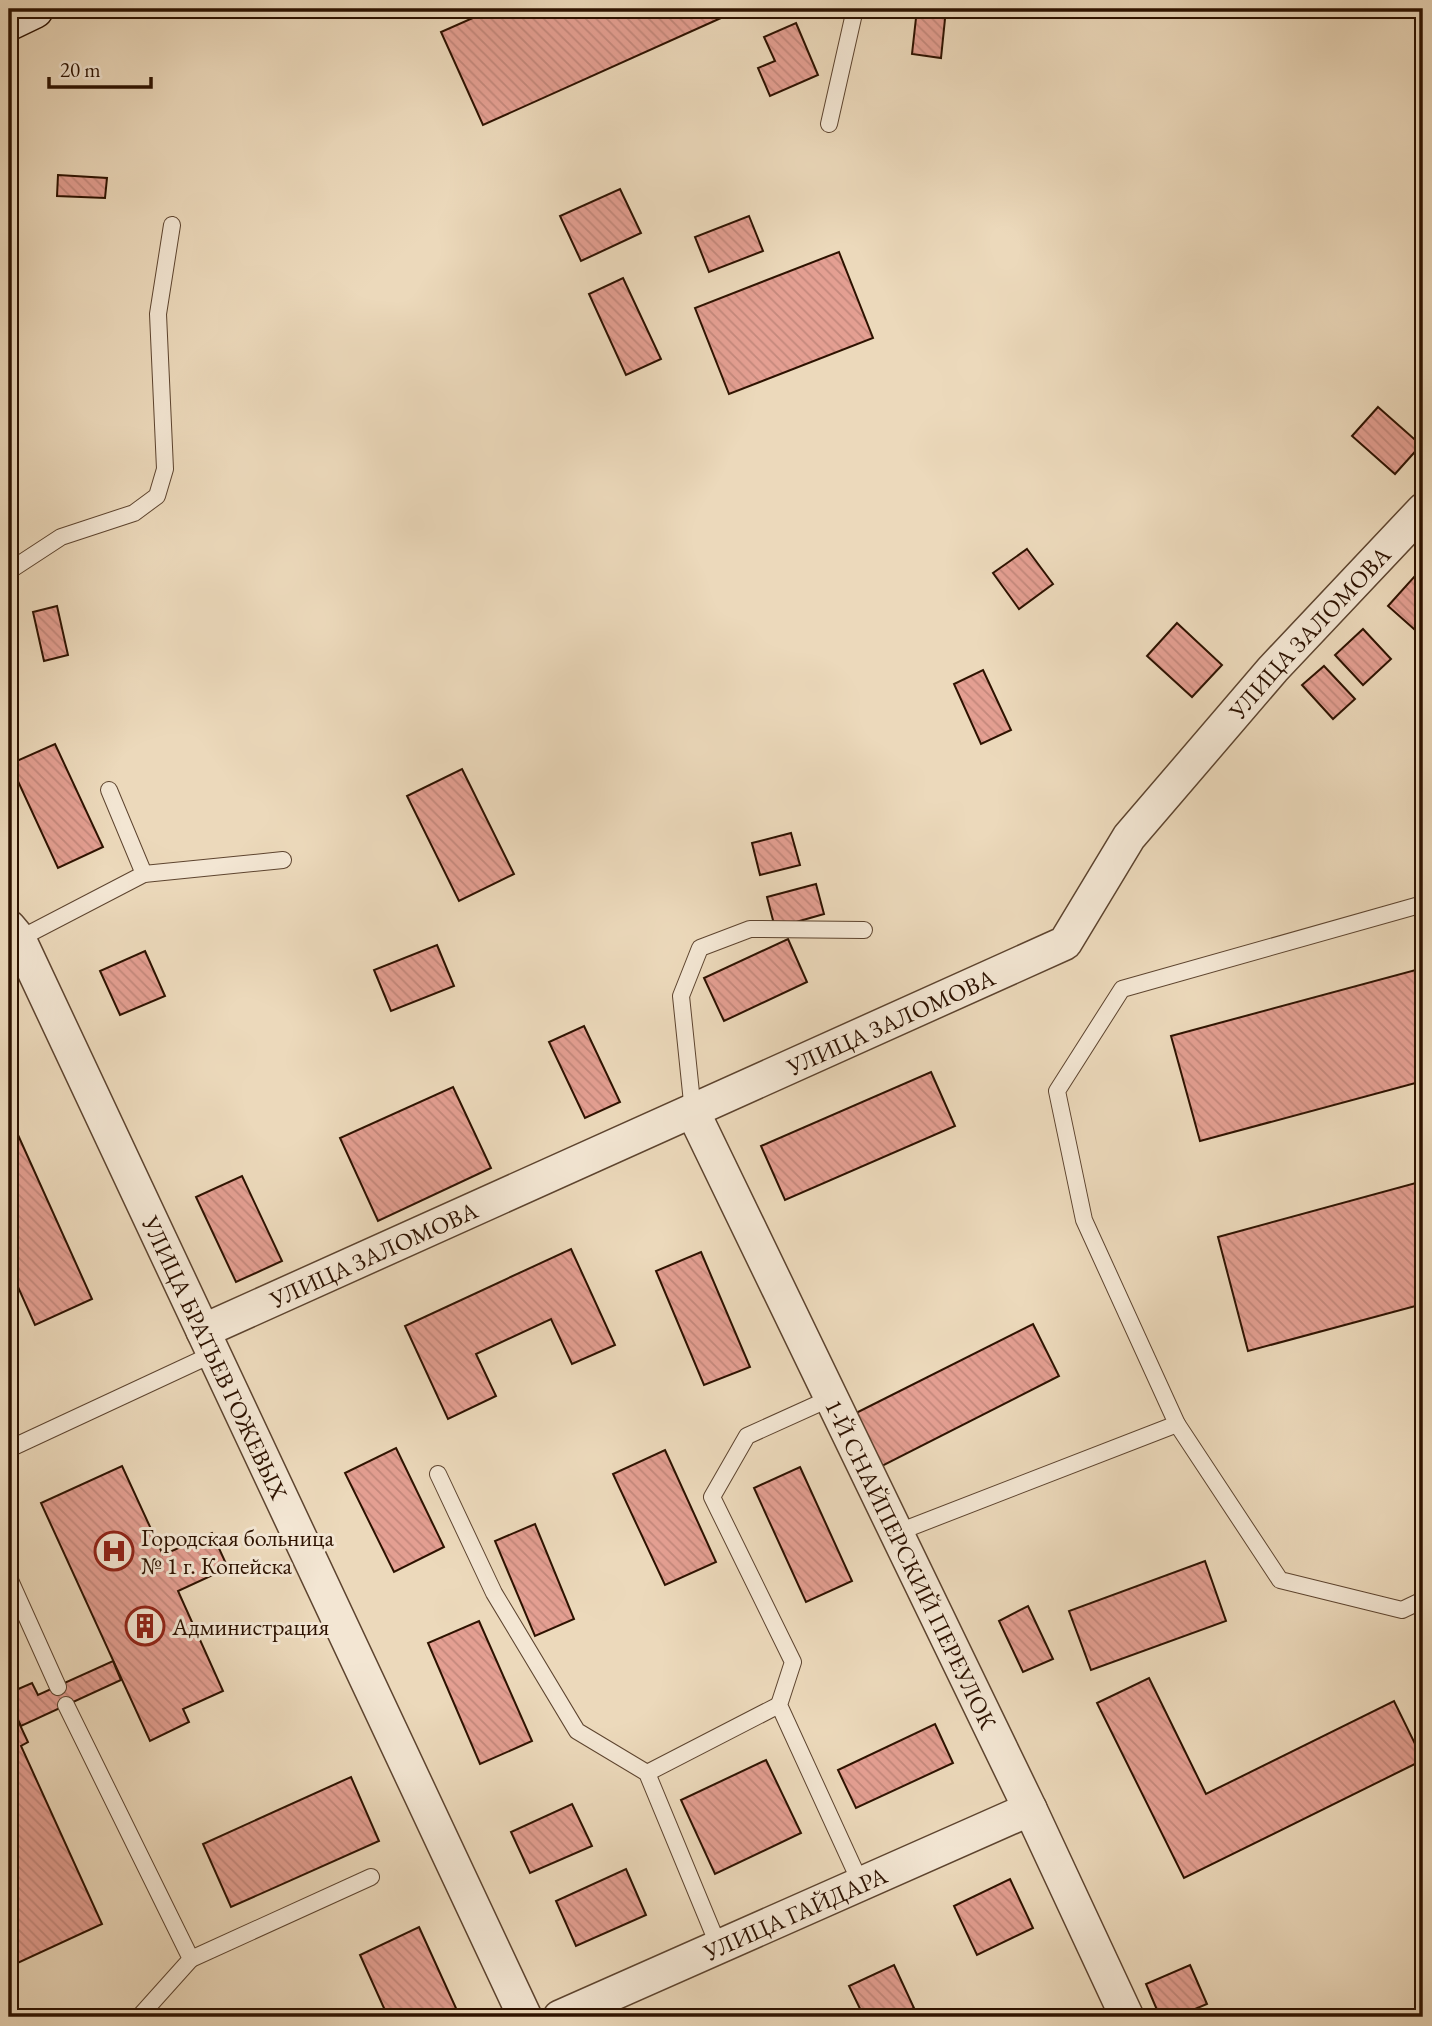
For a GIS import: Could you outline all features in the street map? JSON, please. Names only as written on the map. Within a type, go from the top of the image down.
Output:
[{"type":"main road","points":[[9,20],[34,9]]},
{"type":"street","name":"УЛИЦА ЗАЛОМОВА","points":[[208,1342],[693,1112],[1065,943],[1129,837],[1273,670],[1423,510]]},
{"type":"street","name":"УЛИЦА БРАТЬЕВ ГОЖЕВЫХ","points":[[14,933],[525,2017]]},
{"type":"street","name":"1-Й СНАЙПЕРСКИЙ ПЕРЕУЛОК","points":[[693,1112],[1030,1809],[1127,2017]]},
{"type":"street","name":"УЛИЦА ГАЙДАРА","points":[[561,2017],[1030,1809]]},
{"type":"lane","points":[[829,124],[855,9]]},
{"type":"lane","points":[[9,570],[61,537],[134,513],[157,496],[166,469],[158,314],[172,225]]},
{"type":"lane","points":[[108,790],[144,874]]},
{"type":"lane","points":[[14,933],[144,874],[283,860]]},
{"type":"lane","points":[[1423,904],[1122,989],[1057,1091],[1084,1220],[1177,1424],[1280,1580],[1402,1610],[1423,1600]]},
{"type":"lane","points":[[693,1112],[681,996],[699,948],[750,929],[864,930]]},
{"type":"lane","points":[[9,1449],[208,1342]]},
{"type":"lane","points":[[831,1398],[747,1436],[712,1497],[793,1662],[779,1704],[862,1884]]},
{"type":"lane","points":[[896,1533],[1177,1424]]},
{"type":"lane","points":[[438,1474],[494,1593],[577,1731],[647,1773],[719,1947]]},
{"type":"lane","points":[[9,1578],[58,1687]]},
{"type":"lane","points":[[647,1773],[779,1704]]},
{"type":"lane","points":[[66,1705],[191,1959]]},
{"type":"lane","points":[[139,2017],[191,1959],[371,1877]]},
{"type":"building","points":[[493,9],[741,9],[483,125],[441,32]]},
{"type":"building","points":[[917,9],[946,9],[941,58],[912,54]]},
{"type":"building","points":[[796,23],[818,75],[770,96],[758,68],[775,61],[764,37]]},
{"type":"building","points":[[58,175],[107,178],[105,198],[57,196]]},
{"type":"building","points":[[620,189],[641,233],[581,261],[560,216]]},
{"type":"building","points":[[749,216],[763,251],[709,272],[695,237]]},
{"type":"building","points":[[839,252],[873,338],[729,394],[695,308]]},
{"type":"building","points":[[623,278],[661,359],[626,375],[589,294]]},
{"type":"building","points":[[1378,407],[1421,445],[1395,474],[1352,436]]},
{"type":"building","points":[[1027,549],[1053,584],[1019,609],[993,573]]},
{"type":"building","points":[[1414,577],[1423,584],[1423,637],[1388,606]]},
{"type":"building","points":[[57,606],[68,655],[44,661],[33,612]]},
{"type":"building","points":[[1177,623],[1222,665],[1192,697],[1147,656]]},
{"type":"building","points":[[1363,629],[1391,659],[1363,685],[1335,655]]},
{"type":"building","points":[[1324,666],[1355,699],[1333,719],[1302,685]]},
{"type":"building","points":[[983,670],[1011,730],[981,744],[954,684]]},
{"type":"building","points":[[55,744],[103,847],[58,868],[10,764]]},
{"type":"building","points":[[462,769],[514,874],[459,901],[407,796]]},
{"type":"building","points":[[791,833],[800,865],[760,875],[752,843]]},
{"type":"building","points":[[816,884],[824,914],[775,928],[767,897]]},
{"type":"building","points":[[788,939],[807,982],[724,1021],[704,978]]},
{"type":"building","points":[[437,945],[454,986],[391,1011],[374,970]]},
{"type":"building","points":[[145,951],[165,996],[120,1015],[100,971]]},
{"type":"building","points":[[1423,968],[1423,1081],[1200,1141],[1171,1036]]},
{"type":"building","points":[[584,1026],[620,1102],[585,1118],[549,1042]]},
{"type":"building","points":[[931,1072],[955,1126],[785,1200],[761,1146]]},
{"type":"building","points":[[453,1087],[491,1168],[378,1221],[340,1138]]},
{"type":"building","points":[[9,1115],[92,1299],[35,1325],[9,1267]]},
{"type":"building","points":[[242,1176],[282,1261],[236,1282],[196,1197]]},
{"type":"building","points":[[1423,1181],[1423,1304],[1248,1351],[1218,1237]]},
{"type":"building","points":[[571,1249],[615,1345],[572,1364],[551,1319],[476,1354],[496,1396],[448,1419],[405,1326]]},
{"type":"building","points":[[701,1252],[750,1367],[704,1385],[656,1271]]},
{"type":"building","points":[[1033,1324],[1059,1376],[880,1467],[854,1414]]},
{"type":"building","points":[[396,1448],[444,1547],[394,1572],[345,1473]]},
{"type":"building","points":[[665,1450],[716,1562],[665,1585],[613,1474]]},
{"type":"building","name":"Администрация","points":[[122,1466],[163,1555],[212,1533],[228,1568],[178,1591],[223,1691],[183,1709],[189,1722],[150,1741],[41,1503]]},
{"type":"building","points":[[800,1467],[852,1581],[806,1602],[754,1488]]},
{"type":"building","points":[[535,1524],[574,1619],[535,1636],[495,1541]]},
{"type":"building","points":[[1205,1561],[1226,1621],[1091,1670],[1069,1611]]},
{"type":"building","points":[[1028,1606],[1053,1659],[1023,1672],[999,1621]]},
{"type":"building","points":[[479,1621],[532,1741],[480,1764],[428,1643]]},
{"type":"building","points":[[113,1661],[121,1680],[21,1726],[13,1710],[9,1712],[9,1693],[32,1683],[38,1695]]},
{"type":"building","points":[[1149,1678],[1206,1794],[1394,1701],[1423,1760],[1184,1878],[1097,1703]]},
{"type":"building","points":[[13,1710],[28,1742],[21,1746],[102,1924],[9,1967],[9,1712]]},
{"type":"building","points":[[935,1724],[953,1763],[856,1808],[838,1770]]},
{"type":"building","points":[[766,1760],[801,1833],[715,1874],[681,1800]]},
{"type":"building","points":[[351,1777],[379,1841],[231,1907],[203,1844]]},
{"type":"building","points":[[572,1804],[592,1846],[530,1873],[511,1832]]},
{"type":"building","points":[[626,1869],[646,1915],[576,1946],[556,1901]]},
{"type":"building","points":[[1010,1879],[1033,1928],[977,1955],[954,1906]]},
{"type":"building","points":[[419,1927],[460,2017],[388,2017],[360,1955]]},
{"type":"building","points":[[894,1965],[914,2008],[895,2017],[864,2017],[849,1986]]},
{"type":"building","points":[[1190,1965],[1207,2004],[1176,2017],[1160,2017],[1146,1984]]},
{"type":"place","name":"Городская больница № 1 г. Копейска","points":[[114,1551]]},
{"type":"place","name":"Администрация","points":[[145,1626]]}]
